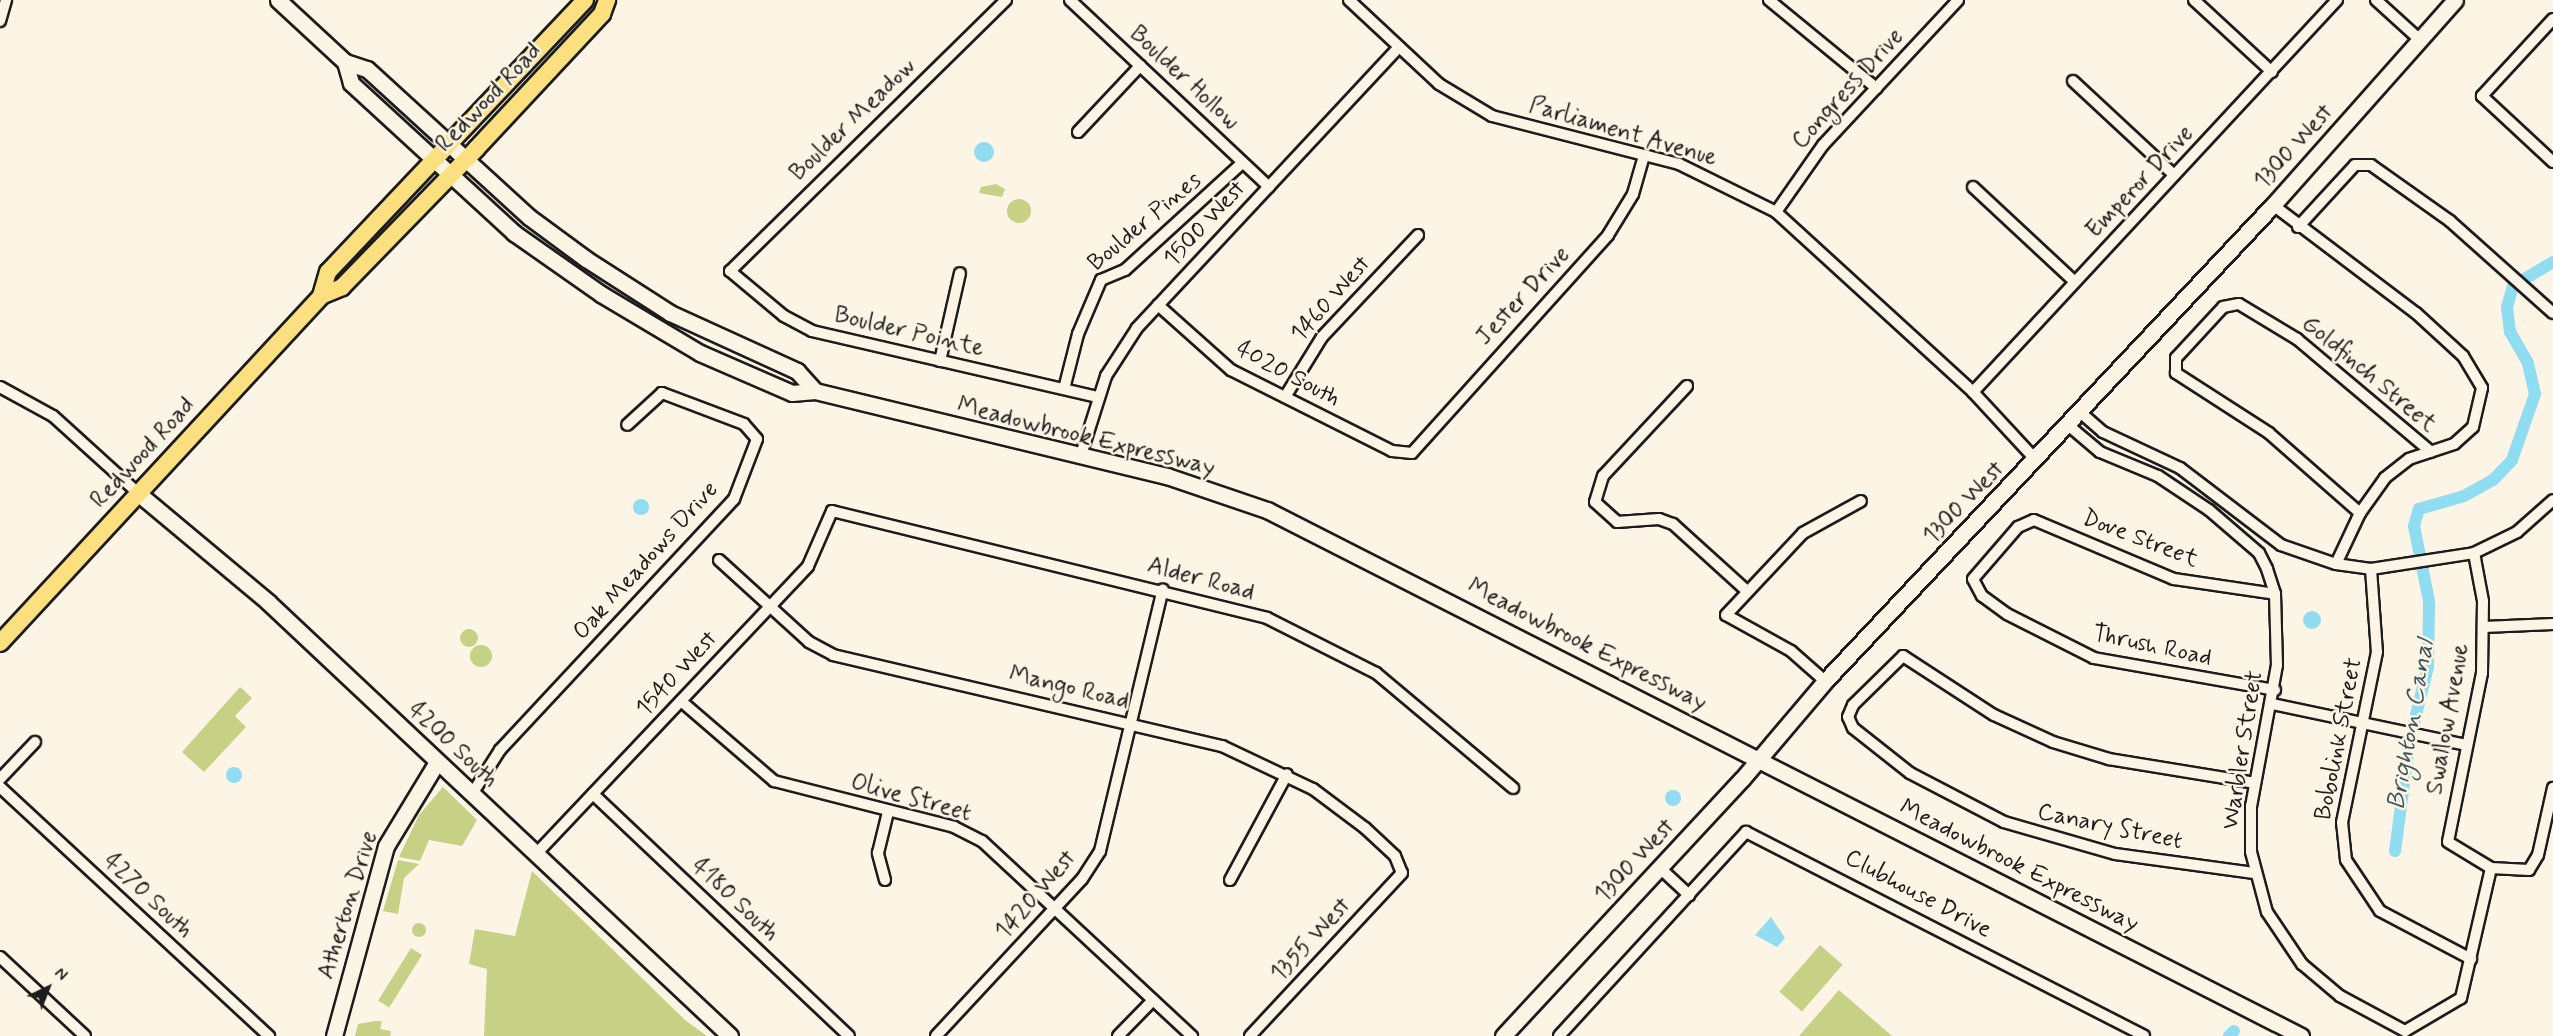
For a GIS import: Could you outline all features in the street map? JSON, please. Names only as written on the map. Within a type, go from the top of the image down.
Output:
[{"type":"main road","points":[[278,0],[345,62],[367,69],[529,217],[615,280],[731,344],[797,371],[815,391]]},
{"type":"main road","name":"Redwood Road","points":[[321,296],[328,272],[585,0]]},
{"type":"main road","name":"Redwood Road","points":[[0,643],[321,296],[342,286],[602,14],[607,0]]},
{"type":"main road","name":"1300 West","points":[[1503,1036],[1660,868],[1825,681],[2036,460],[2273,205],[2455,0]]},
{"type":"main road","name":"Meadowbrook Expressway","points":[[345,62],[351,83],[514,233],[658,330],[765,384],[792,393],[815,391],[1081,455],[1223,494],[1320,534],[2301,1036]]},
{"type":"main road","points":[[658,330],[667,324],[703,340],[731,344]]},
{"type":"main road","name":"4200 South","points":[[139,494],[268,602],[730,1036]]},
{"type":"main road","name":"Atherton Drive","points":[[334,1036],[386,846],[437,762]]},
{"type":"street","points":[[0,21],[6,0]]},
{"type":"street","name":"Boulder Meadow","points":[[730,270],[1006,0]]},
{"type":"street","name":"Boulder Hollow","points":[[1070,0],[1269,187]]},
{"type":"street","name":"Parliament Avenue","points":[[1348,0],[1440,84],[1492,116],[1713,176],[1776,212],[1974,392],[2036,460]]},
{"type":"street","points":[[1769,0],[1876,88]]},
{"type":"street","name":"Congress Drive","points":[[1776,212],[1812,158],[1958,0]]},
{"type":"street","points":[[2194,0],[2272,72]]},
{"type":"street","name":"Emperor Drive","points":[[1974,392],[2337,0]]},
{"type":"street","points":[[2376,0],[2419,39]]},
{"type":"street","points":[[2553,19],[2482,96],[2553,162]]},
{"type":"street","name":"1500 West","points":[[1081,455],[1097,397],[1119,354],[1158,305],[1399,47]]},
{"type":"street","points":[[1078,132],[1140,66]]},
{"type":"street","points":[[2073,81],[2175,175]]},
{"type":"street","name":"Jester Drive","points":[[1412,453],[1608,235],[1633,194],[1644,156]]},
{"type":"street","name":"Boulder Pines","points":[[1064,389],[1078,334],[1101,280],[1125,270],[1242,163]]},
{"type":"street","points":[[2298,227],[2359,163],[2371,165],[2429,204],[2553,313]]},
{"type":"street","points":[[1973,187],[2075,282]]},
{"type":"street","points":[[2273,205],[2298,227],[2416,313],[2478,378],[2482,399],[2473,427],[2454,444],[2397,467],[2360,513],[2336,564]]},
{"type":"street","name":"1460 West","points":[[1285,397],[1317,343],[1418,235]]},
{"type":"street","name":"Boulder Pointe","points":[[730,270],[784,316],[812,331],[1097,397]]},
{"type":"street","points":[[940,361],[960,273]]},
{"type":"street","name":"Goldfinch Street","points":[[2360,513],[2270,433],[2179,377],[2174,367],[2176,358],[2223,307],[2240,304],[2322,356],[2431,452]]},
{"type":"street","name":"4020 South","points":[[1158,305],[1218,361],[1392,451],[1412,453]]},
{"type":"street","points":[[1687,386],[1603,476],[1595,502],[1617,522],[1644,519],[1672,524],[1747,591]]},
{"type":"street","points":[[0,387],[54,416],[139,494]]},
{"type":"street","name":"Oak Meadows Drive","points":[[472,794],[500,750],[730,504],[757,439],[744,424],[662,393],[627,425]]},
{"type":"street","points":[[2080,412],[2103,432],[2180,468],[2272,539],[2336,564],[2371,569],[2474,554],[2517,532],[2553,501]]},
{"type":"street","name":"Warbler Street","points":[[2068,425],[2100,452],[2189,495],[2259,553],[2275,594],[2275,690],[2255,783],[2249,829],[2254,873],[2267,912],[2302,964],[2340,996],[2406,1030],[2458,1002],[2471,959]]},
{"type":"street","points":[[1825,681],[1791,651],[1725,615],[1803,532],[1861,501]]},
{"type":"street","name":"Alder Road","points":[[832,512],[1163,589],[1268,618],[1358,663],[1426,710],[1513,788]]},
{"type":"street","name":"1540 West","points":[[536,854],[770,607],[817,553],[832,512]]},
{"type":"street","name":"Dove Street","points":[[1973,579],[2028,520],[2174,579],[2275,594]]},
{"type":"street","name":"Swallow Avenue","points":[[2474,554],[2484,627],[2482,673],[2448,842],[2491,868],[2517,872],[2533,867],[2553,788]]},
{"type":"street","name":"Mango Road","points":[[719,560],[809,642],[833,655],[1222,746],[1287,774],[1353,817],[1395,856],[1402,873]]},
{"type":"street","name":"Bobolink Street","points":[[2371,569],[2379,633],[2364,723],[2342,822],[2350,870],[2380,911],[2471,959]]},
{"type":"street","name":"Thrush Road","points":[[1973,579],[1976,589],[2007,614],[2094,658],[2275,690]]},
{"type":"street","name":"1420 West","points":[[936,1036],[1055,908],[1100,851],[1163,589]]},
{"type":"street","points":[[2484,627],[2553,624]]},
{"type":"street","name":"Canary Street","points":[[2254,873],[2115,854],[2004,822],[1910,773],[1853,728],[1848,717],[1853,705],[1903,656],[1994,715],[2053,742],[2109,759],[2255,783]]},
{"type":"street","name":"Olive Street","points":[[681,701],[774,781],[968,833],[1055,908],[1192,1036]]},
{"type":"street","points":[[2272,704],[2466,746]]},
{"type":"street","points":[[0,779],[35,742]]},
{"type":"street","points":[[1230,880],[1287,774]]},
{"type":"street","name":"4270 South","points":[[0,787],[268,1036]]},
{"type":"street","name":"4180 South","points":[[593,794],[849,1036]]},
{"type":"street","points":[[885,880],[878,853],[888,812]]},
{"type":"street","name":"Clubhouse Drive","points":[[1559,1036],[1746,832],[1756,834],[2144,1036]]},
{"type":"street","points":[[1660,868],[1689,895]]},
{"type":"street","points":[[2471,959],[2491,868]]},
{"type":"street","name":"1355 West","points":[[1250,1036],[1402,873]]},
{"type":"street","points":[[0,957],[85,1036]]},
{"type":"street","points":[[1118,1036],[1153,999]]},
{"type":"green space","points":[[996,184],[1005,189],[1002,197],[979,193],[981,187]]},
{"type":"green space","points":[[1019,199],[1027,203],[1031,211],[1027,219],[1019,223],[1011,219],[1007,211],[1011,203]]},
{"type":"green space","points":[[469,629],[475,632],[478,638],[475,644],[469,647],[463,644],[460,638],[463,632]]},
{"type":"green space","points":[[477,645],[485,645],[492,652],[492,660],[485,667],[477,667],[470,660],[470,652]]},
{"type":"green space","points":[[240,687],[252,698],[235,716],[246,727],[204,772],[182,752]]},
{"type":"green space","points":[[443,787],[477,820],[462,846],[429,840],[420,861],[399,857],[419,815]]},
{"type":"green space","points":[[398,860],[419,864],[404,878],[398,914],[383,911]]},
{"type":"green space","points":[[532,871],[685,1020],[707,1036],[484,1036],[487,969],[469,964],[475,929],[515,936]]},
{"type":"green space","points":[[419,923],[424,925],[426,930],[424,935],[419,937],[414,935],[412,930],[414,925]]},
{"type":"green space","points":[[1820,945],[1843,965],[1802,1011],[1779,992]]},
{"type":"green space","points":[[411,948],[422,955],[389,1007],[378,1001]]},
{"type":"green space","points":[[1839,990],[1892,1036],[1799,1036]]},
{"type":"green space","points":[[382,1021],[380,1029],[391,1031],[390,1036],[355,1036],[358,1024]]},
{"type":"water","points":[[984,142],[991,145],[994,152],[991,159],[984,162],[977,159],[974,152],[977,145]]},
{"type":"water","points":[[641,499],[649,507],[641,515],[633,507]]},
{"type":"water","points":[[2312,611],[2318,614],[2321,620],[2318,626],[2312,629],[2306,626],[2303,620],[2306,614]]},
{"type":"water","points":[[234,767],[240,769],[242,775],[240,781],[234,783],[228,781],[226,775],[228,769]]},
{"type":"water","points":[[1673,790],[1679,792],[1681,798],[1679,804],[1673,806],[1667,804],[1665,798],[1667,792]]},
{"type":"water","points":[[1771,917],[1785,938],[1777,947],[1755,935]]},
{"type":"waterway","name":"Brighton Canal","points":[[2395,851],[2410,739],[2428,667],[2429,601],[2414,526],[2419,509],[2464,496],[2493,480],[2512,460],[2535,394],[2528,363],[2510,332],[2507,307],[2513,286],[2553,262]]},
{"type":"waterway","name":"Brighton Canal","points":[[2229,1036],[2234,1031]]}]
